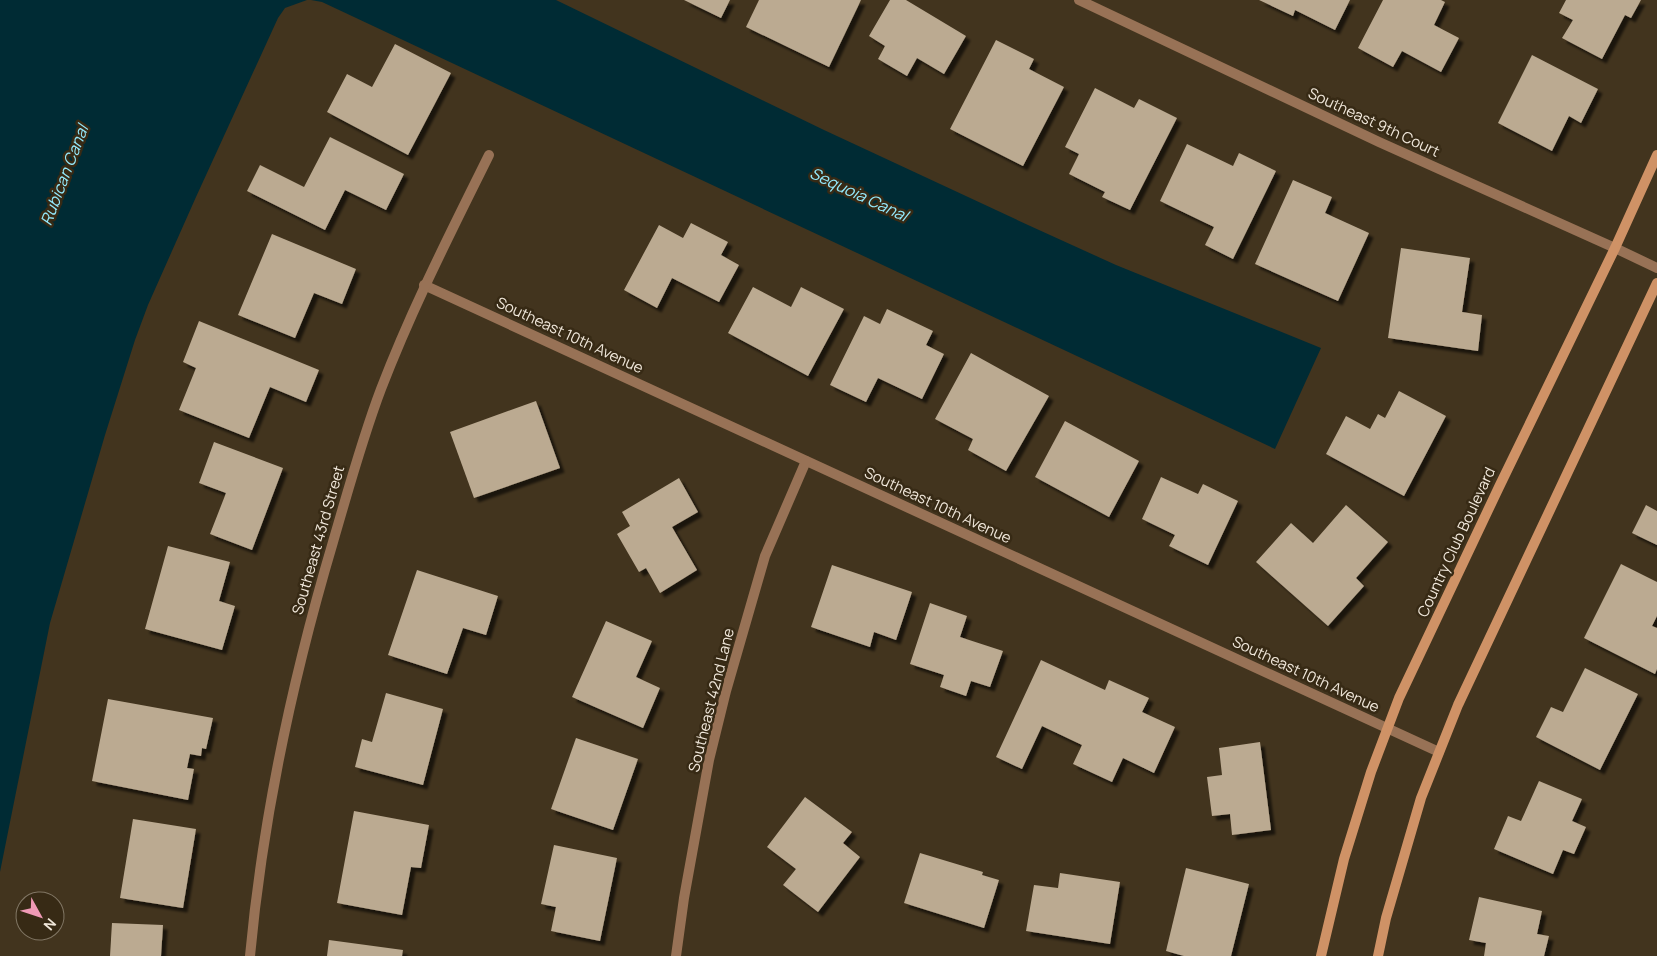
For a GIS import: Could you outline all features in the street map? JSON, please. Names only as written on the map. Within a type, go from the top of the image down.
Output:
[{"type":"main road","name":"Country Club Boulevard","points":[[1321,956],[1344,860],[1371,772],[1399,698],[1498,487],[1615,248],[1657,155]]},
{"type":"main road","points":[[1378,956],[1386,918],[1421,798],[1462,696],[1657,283]]},
{"type":"street","name":"Southeast 9th Court","points":[[1079,0],[1379,142],[1657,268]]},
{"type":"street","name":"Southeast 43rd Street","points":[[250,956],[263,850],[293,690],[312,611],[359,452],[381,389],[424,285],[489,155]]},
{"type":"street","name":"Southeast 10th Avenue","points":[[424,285],[1439,752]]},
{"type":"street","name":"Southeast 42nd Lane","points":[[676,956],[684,898],[709,760],[726,691],[765,556],[806,460]]},
{"type":"water","name":"Rubican Canal","points":[[0,0],[307,0],[285,8],[278,18],[148,305],[135,340],[50,623],[0,872]]},
{"type":"water","name":"Sequoia Canal","points":[[311,0],[556,0],[824,130],[1028,225],[1116,265],[1321,348],[1275,449],[322,2]]},
{"type":"building","points":[[684,0],[730,0],[721,18]]},
{"type":"building","points":[[759,0],[861,0],[829,67],[746,27]]},
{"type":"building","points":[[890,0],[906,0],[966,36],[944,74],[917,58],[907,76],[878,59],[885,46],[869,36]]},
{"type":"building","points":[[1259,0],[1350,0],[1335,30],[1295,10],[1293,16]]},
{"type":"building","points":[[1383,0],[1441,0],[1445,2],[1434,25],[1459,38],[1441,72],[1402,51],[1393,67],[1358,48]]},
{"type":"building","points":[[1566,0],[1641,0],[1631,18],[1625,15],[1602,59],[1562,38],[1573,20],[1559,13]]},
{"type":"building","points":[[996,40],[1034,59],[1029,69],[1064,87],[1023,166],[950,129]]},
{"type":"building","points":[[395,44],[451,73],[408,155],[327,112],[347,74],[372,87]]},
{"type":"building","points":[[1532,55],[1598,89],[1581,123],[1569,116],[1552,151],[1498,123]]},
{"type":"building","points":[[1095,88],[1134,108],[1139,99],[1177,118],[1130,210],[1102,197],[1105,192],[1069,174],[1079,154],[1065,147]]},
{"type":"building","points":[[330,137],[404,174],[386,210],[345,190],[325,230],[247,191],[260,165],[304,187]]},
{"type":"building","points":[[1187,144],[1233,166],[1239,153],[1276,171],[1233,259],[1205,245],[1214,227],[1160,201]]},
{"type":"building","points":[[1293,180],[1332,197],[1325,213],[1369,233],[1338,301],[1255,264]]},
{"type":"building","points":[[691,223],[728,242],[721,255],[739,265],[719,302],[672,278],[657,308],[624,290],[659,225],[683,238]]},
{"type":"building","points":[[272,234],[356,269],[342,304],[314,293],[295,338],[238,315]]},
{"type":"building","points":[[1401,248],[1470,258],[1462,312],[1482,315],[1478,351],[1388,338]]},
{"type":"building","points":[[753,287],[791,307],[801,287],[844,309],[808,376],[728,333]]},
{"type":"building","points":[[887,309],[933,331],[926,345],[944,354],[922,399],[878,378],[866,402],[830,385],[864,316],[880,324]]},
{"type":"building","points":[[199,321],[319,370],[306,402],[270,387],[249,438],[179,410],[196,368],[183,362]]},
{"type":"building","points":[[971,353],[1049,396],[1006,471],[968,450],[973,439],[935,419]]},
{"type":"building","points":[[1399,391],[1446,416],[1404,496],[1326,454],[1346,416],[1370,429],[1378,414],[1385,418]]},
{"type":"building","points":[[536,401],[560,468],[474,498],[450,432]]},
{"type":"building","points":[[1065,421],[1139,461],[1109,517],[1035,477]]},
{"type":"building","points":[[214,442],[283,468],[252,550],[210,534],[226,493],[199,483]]},
{"type":"building","points":[[1161,477],[1198,494],[1203,484],[1238,501],[1208,565],[1169,546],[1175,535],[1142,519]]},
{"type":"building","points":[[679,478],[698,512],[672,527],[697,570],[660,593],[646,568],[639,572],[617,534],[630,526],[622,512]]},
{"type":"building","points":[[1346,505],[1388,542],[1356,578],[1364,586],[1328,626],[1256,562],[1291,523],[1313,543]]},
{"type":"building","points":[[1646,505],[1657,511],[1657,545],[1632,533]]},
{"type":"building","points":[[168,546],[230,562],[219,601],[235,606],[222,650],[145,629]]},
{"type":"building","points":[[1621,564],[1657,582],[1657,616],[1652,626],[1657,628],[1657,669],[1655,674],[1584,638]]},
{"type":"building","points":[[832,565],[912,592],[896,640],[874,632],[870,647],[811,627]]},
{"type":"building","points":[[417,570],[498,596],[486,635],[463,628],[447,674],[388,655]]},
{"type":"building","points":[[930,603],[967,616],[960,637],[1003,651],[990,687],[971,681],[966,696],[940,687],[944,675],[910,664]]},
{"type":"building","points":[[606,621],[652,641],[636,677],[660,688],[643,728],[572,697]]},
{"type":"building","points":[[1041,660],[1105,690],[1109,680],[1149,698],[1142,712],[1175,727],[1154,773],[1123,758],[1112,782],[1073,764],[1082,745],[1042,726],[1022,769],[996,757]]},
{"type":"building","points":[[1585,668],[1638,694],[1600,770],[1536,737],[1551,707],[1563,712]]},
{"type":"building","points":[[386,693],[443,709],[423,785],[355,767],[362,739],[372,742]]},
{"type":"building","points":[[108,699],[213,718],[206,749],[202,748],[201,756],[190,754],[187,768],[194,769],[188,800],[92,781]]},
{"type":"building","points":[[576,738],[638,759],[613,830],[551,809]]},
{"type":"building","points":[[1260,742],[1271,830],[1232,835],[1230,814],[1212,816],[1207,777],[1222,775],[1219,748]]},
{"type":"building","points":[[1539,781],[1582,799],[1572,821],[1586,827],[1574,854],[1563,850],[1553,874],[1494,849],[1508,816],[1521,821]]},
{"type":"building","points":[[805,797],[852,832],[843,843],[860,857],[818,912],[783,885],[796,869],[767,847]]},
{"type":"building","points":[[354,811],[429,825],[421,868],[411,867],[402,915],[337,903]]},
{"type":"building","points":[[133,819],[196,829],[183,908],[120,898]]},
{"type":"building","points":[[554,845],[617,858],[600,941],[551,931],[556,907],[541,904]]},
{"type":"building","points":[[920,853],[983,872],[982,875],[999,880],[984,928],[904,903]]},
{"type":"building","points":[[1186,868],[1249,884],[1231,956],[1184,956],[1166,951]]},
{"type":"building","points":[[1060,873],[1120,882],[1110,944],[1026,931],[1034,885],[1058,888]]},
{"type":"building","points":[[1479,897],[1542,911],[1537,934],[1549,936],[1544,956],[1484,956],[1486,943],[1469,940]]},
{"type":"building","points":[[112,923],[163,925],[161,956],[110,956]]},
{"type":"building","points":[[329,940],[403,950],[402,956],[327,956]]}]
